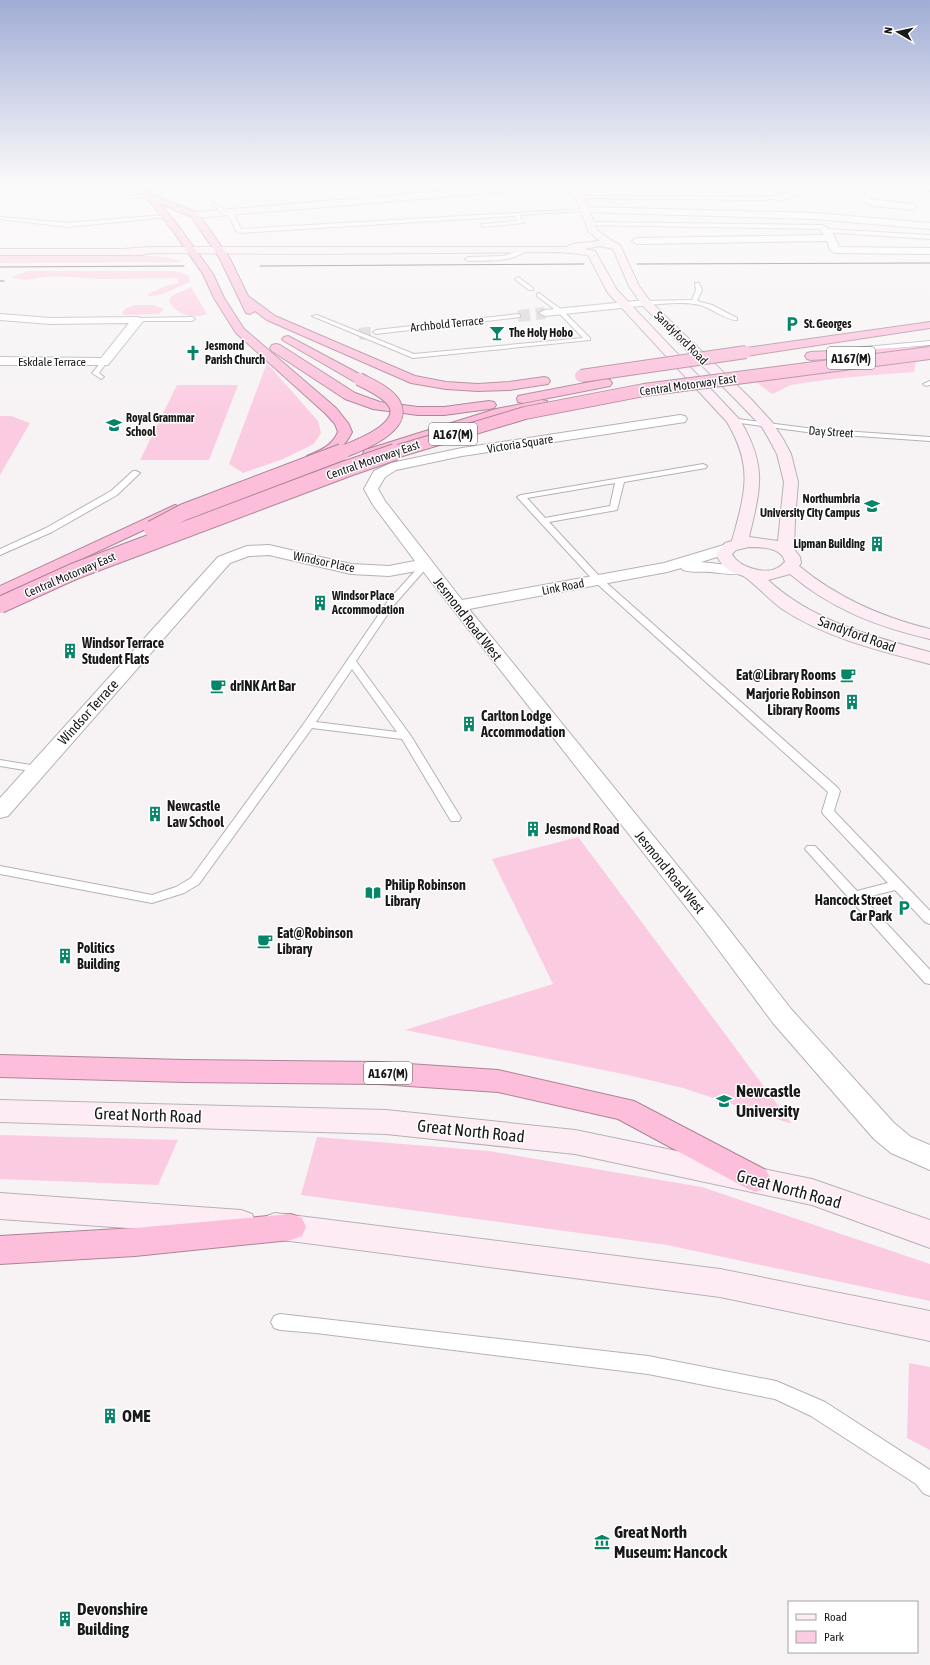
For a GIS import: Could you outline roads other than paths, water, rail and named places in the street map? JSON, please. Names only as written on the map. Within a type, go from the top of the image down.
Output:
[{"type":"highway","points":[[198,261],[208,274],[219,298],[230,314]]},
{"type":"highway","points":[[225,261],[244,298]]},
{"type":"highway","name":"A167(M)","points":[[244,298],[271,318],[411,379],[434,385],[482,389],[508,387],[581,376],[746,358]]},
{"type":"highway","name":"A167(M)","points":[[75,571],[184,512],[362,445],[382,434],[394,423],[397,413],[394,403],[386,395],[263,323],[250,311],[244,298]]},
{"type":"highway","name":"A167(M)","points":[[230,314],[283,354],[350,396],[378,406],[418,411],[464,409],[930,325]]},
{"type":"highway","name":"A167(M)","points":[[0,592],[171,512],[303,462],[332,450],[341,443],[345,432],[341,423],[331,411],[240,331],[230,314]]},
{"type":"highway","name":"A167(M)","points":[[798,358],[930,349]]},
{"type":"highway","name":"Central Motorway East","points":[[0,592],[241,494],[501,412],[621,390],[852,358],[930,349]]},
{"type":"highway","name":"Central Motorway East","points":[[0,605],[75,571],[346,469],[429,441],[525,413],[644,390],[930,353]]},
{"type":"highway","name":"A167(M)","points":[[0,1066],[184,1071],[379,1073],[498,1081],[624,1109],[756,1179]]},
{"type":"highway","points":[[0,1250],[135,1242],[290,1227]]},
{"type":"main road","points":[[233,274],[235,267],[241,262],[249,261]]},
{"type":"main road","name":"Sandyford Road","points":[[594,261],[612,291],[622,304],[733,420],[743,435],[749,449],[752,464],[753,478],[751,497],[734,546],[724,553],[724,558],[727,562],[745,572],[777,598],[822,624],[850,635],[930,658]]},
{"type":"main road","name":"Sandyford Road","points":[[620,261],[634,286],[646,303],[767,425],[784,454],[791,482],[787,520],[786,551],[793,559],[791,567],[820,590],[853,609],[898,626],[930,634]]},
{"type":"main road","points":[[734,546],[759,542],[778,547],[786,551]]},
{"type":"main road","points":[[745,572],[770,574],[786,571],[791,567]]},
{"type":"main road","name":"Great North Road","points":[[0,1111],[386,1122],[574,1142],[756,1179],[812,1192],[930,1234]]},
{"type":"main road","points":[[0,1206],[290,1227],[720,1283],[930,1326]]},
{"type":"street","points":[[545,313],[622,304],[646,303]]},
{"type":"street","points":[[0,317],[50,321],[138,320]]},
{"type":"street","points":[[104,362],[138,320]]},
{"type":"street","name":"Eskdale Terrace","points":[[0,361],[104,362]]},
{"type":"street","name":"Victoria Square","points":[[371,489],[379,474],[392,467],[462,452],[680,420]]},
{"type":"street","name":"Jesmond Road West","points":[[371,489],[378,502],[458,606],[707,918],[782,1016],[884,1131],[901,1144],[930,1158]]},
{"type":"street","name":"Link Road","points":[[458,606],[667,567],[734,546]]},
{"type":"street","name":"Windsor Place","points":[[224,560],[247,551],[269,550],[352,569],[389,571],[426,564]]},
{"type":"street","name":"Windsor Terrace","points":[[0,810],[224,560]]},
{"type":"street","name":"Link Road","points":[[667,567],[711,567],[745,572]]},
{"type":"lane","points":[[518,279],[531,289]]},
{"type":"lane","points":[[694,302],[699,290],[697,284]]},
{"type":"lane","points":[[315,316],[413,356],[588,339],[560,311],[538,295]]},
{"type":"lane","points":[[646,303],[694,302],[708,305],[725,316],[735,319]]},
{"type":"lane","name":"Archbold Terrace","points":[[376,332],[518,316]]},
{"type":"lane","points":[[138,320],[192,319]]},
{"type":"lane","points":[[812,356],[846,350],[930,343]]},
{"type":"lane","points":[[101,377],[95,373],[104,362]]},
{"type":"lane","name":"Day Street","points":[[733,420],[814,431],[930,439]]},
{"type":"lane","points":[[703,466],[521,497],[598,580],[834,791],[828,812],[930,919]]},
{"type":"lane","points":[[0,552],[49,530],[114,493],[136,473]]},
{"type":"lane","points":[[543,521],[614,508],[620,480]]},
{"type":"lane","points":[[0,870],[140,898],[152,899],[180,890],[195,881],[309,724],[391,603],[426,564]]},
{"type":"lane","points":[[352,661],[406,736],[455,818]]},
{"type":"lane","points":[[309,724],[406,736]]},
{"type":"lane","points":[[0,763],[37,769]]},
{"type":"lane","points":[[811,849],[930,979]]},
{"type":"lane","points":[[855,896],[897,885]]},
{"type":"lane","points":[[280,1322],[648,1365],[776,1390],[818,1409],[923,1477],[930,1486]]},
{"type":"tunnel","points":[[518,316],[545,313]]},
{"type":"tunnel","points":[[359,334],[376,332]]},
{"type":"tram line","points":[[637,264],[930,263]]},
{"type":"tram line","points":[[260,266],[584,264]]},
{"type":"tram line","points":[[0,267],[184,266]]},
{"type":"place","name":"St. Georges","points":[[792,324]]},
{"type":"place","name":"The Holy Hobo","points":[[497,333]]},
{"type":"place","name":"Jesmond Parish Church","points":[[193,353]]},
{"type":"place","name":"Royal Grammar School","points":[[114,425]]},
{"type":"place","name":"Northumbria University City Campus","points":[[872,506]]},
{"type":"place","name":"Lipman Building","points":[[877,544]]},
{"type":"place","name":"Windsor Place Accommodation","points":[[320,603]]},
{"type":"place","name":"Windsor Terrace Student Flats","points":[[70,651]]},
{"type":"place","name":"Eat@Library Rooms","points":[[848,675]]},
{"type":"place","name":"drINK Art Bar","points":[[218,686]]},
{"type":"place","name":"Marjorie Robinson Library Rooms","points":[[852,702]]},
{"type":"place","name":"Carlton Lodge Accommodation","points":[[469,724]]},
{"type":"place","name":"Newcastle Law School","points":[[155,814]]},
{"type":"place","name":"Jesmond Road","points":[[533,829]]},
{"type":"place","name":"Philip Robinson Library","points":[[373,893]]},
{"type":"place","name":"Hancock Street Car Park","points":[[904,908]]},
{"type":"place","name":"Eat@Robinson Library","points":[[265,941]]},
{"type":"place","name":"Politics Building","points":[[65,956]]},
{"type":"place","name":"Newcastle University","points":[[724,1101]]},
{"type":"place","name":"OME","points":[[110,1416]]},
{"type":"place","name":"Great North Museum: Hancock","points":[[602,1542]]},
{"type":"place","name":"Devonshire Building","points":[[65,1619]]}]
